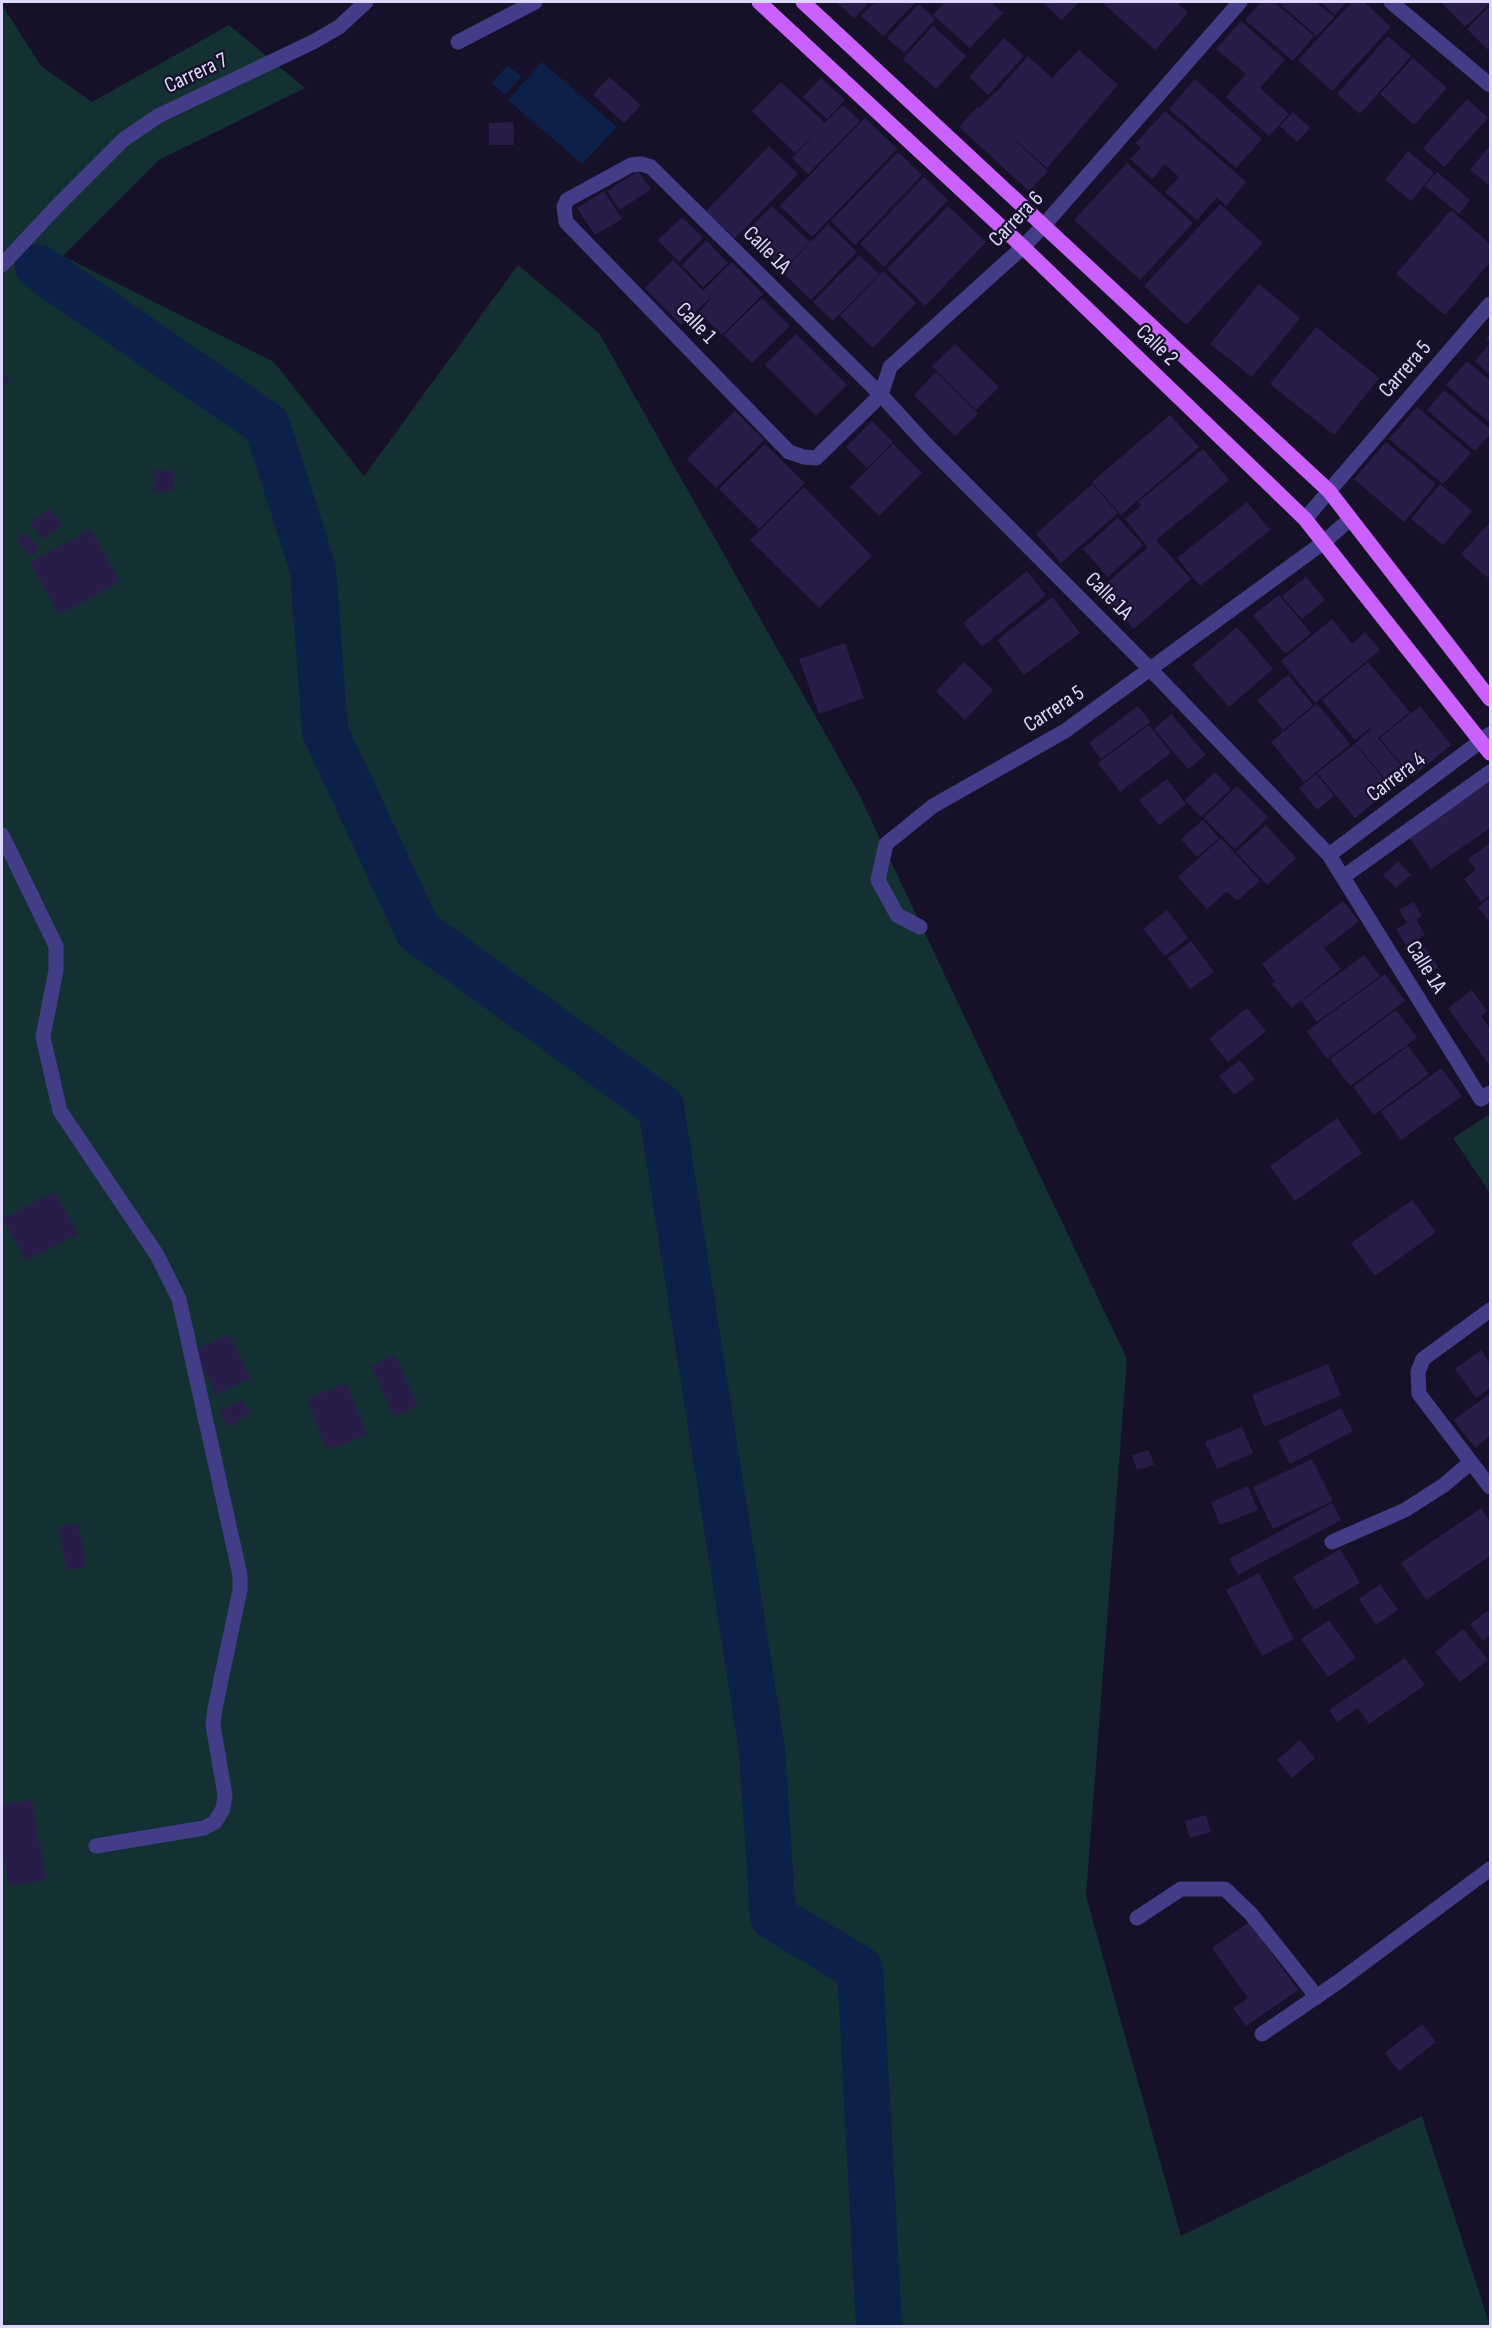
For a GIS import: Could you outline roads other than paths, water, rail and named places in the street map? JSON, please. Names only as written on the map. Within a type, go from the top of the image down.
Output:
[{"type":"main road","name":"Calle 2","points":[[759,2],[1023,247],[1305,519],[1488,743]]},
{"type":"main road","name":"Calle 2","points":[[803,2],[1329,491],[1491,699]]},
{"type":"street","name":"Carrera 7","points":[[2,265],[123,140],[158,116],[313,42],[339,27],[366,2]]},
{"type":"street","points":[[458,42],[535,2]]},
{"type":"street","name":"Carrera 6","points":[[816,458],[880,395],[890,367],[1023,247],[1044,225],[1240,2]]},
{"type":"street","points":[[1391,2],[1491,85]]},
{"type":"street","name":"Calle 1A","points":[[567,200],[631,165],[640,164],[651,167],[880,395],[934,453],[1151,670],[1329,855],[1486,1096]]},
{"type":"street","name":"Calle 1","points":[[567,200],[564,207],[566,222],[747,410],[789,452],[816,458]]},
{"type":"street","name":"Carrera 5","points":[[1305,519],[1491,304]]},
{"type":"street","name":"Carrera 5","points":[[920,927],[897,915],[878,880],[886,844],[933,806],[1065,731],[1324,542],[1350,519]]},
{"type":"street","name":"Carrera 4","points":[[1329,855],[1488,743]]},
{"type":"street","points":[[1343,877],[1491,772]]},
{"type":"street","points":[[2,835],[56,946],[56,970],[43,1037],[60,1110],[157,1255],[179,1299],[240,1575],[240,1590],[213,1725],[225,1795],[223,1809],[215,1822],[204,1828],[96,1846]]},
{"type":"street","points":[[1491,1310],[1423,1359],[1418,1372],[1419,1394],[1491,1487]]},
{"type":"street","points":[[1332,1542],[1405,1510],[1444,1485],[1471,1462]]},
{"type":"street","points":[[1262,2034],[1317,1997],[1491,1869]]},
{"type":"street","points":[[1137,1918],[1181,1889],[1225,1889],[1251,1914],[1317,1997]]},
{"type":"water","points":[[542,62],[617,127],[582,164],[508,100]]},
{"type":"water","points":[[508,65],[521,77],[505,95],[491,83]]},
{"type":"waterway","points":[[38,267],[267,425],[313,569],[325,731],[418,931],[661,1107],[762,1750],[773,1917],[860,1969],[879,2326]]}]
